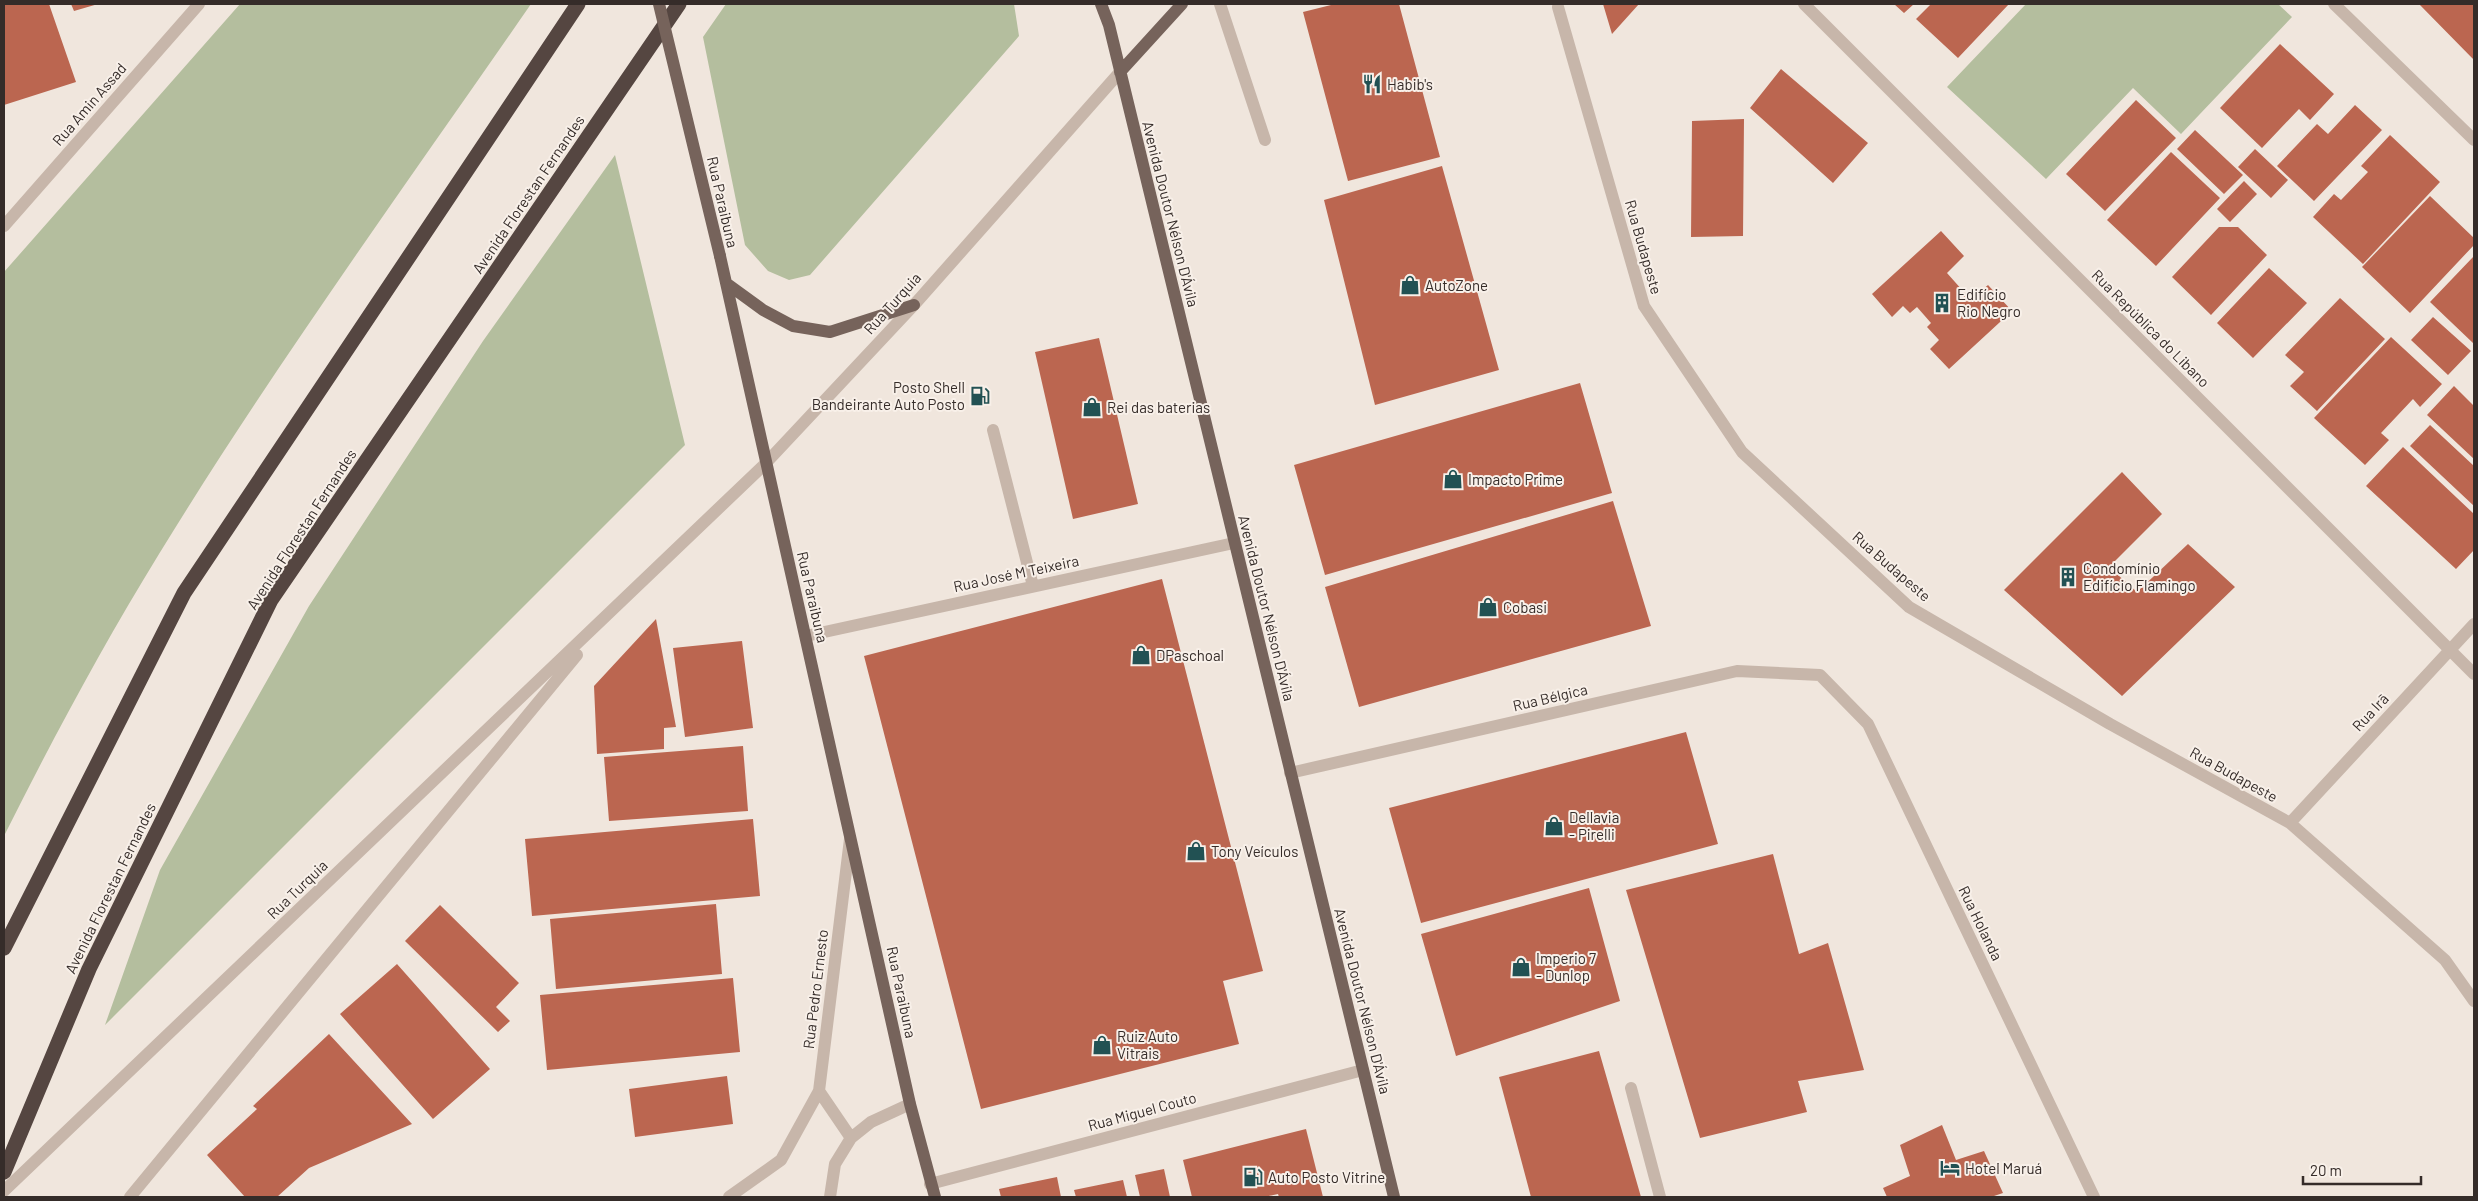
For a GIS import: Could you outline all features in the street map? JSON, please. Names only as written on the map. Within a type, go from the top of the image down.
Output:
[{"type":"highway","points":[[4,948],[184,593],[578,4]]},
{"type":"highway","name":"Avenida Florestan Fernandes","points":[[4,1172],[89,969],[271,600],[679,4]]},
{"type":"main road","name":"Rua Paraibuna","points":[[659,4],[720,256],[765,464],[806,636],[910,1104],[935,1197]]},
{"type":"main road","points":[[1101,4],[1109,25]]},
{"type":"main road","points":[[1108,4],[1109,25]]},
{"type":"main road","name":"Rua Turquia","points":[[1120,72],[1182,4]]},
{"type":"main road","name":"Avenida Doutor Nélson D'Ávila","points":[[1109,25],[1394,1197]]},
{"type":"main road","points":[[726,283],[763,310],[793,326],[830,332],[914,305]]},
{"type":"street","name":"Rua Amin Assad","points":[[4,226],[198,4]]},
{"type":"street","points":[[1220,4],[1265,140]]},
{"type":"street","name":"Rua República do Libano","points":[[1804,4],[2474,674]]},
{"type":"street","points":[[2334,4],[2474,140]]},
{"type":"street","name":"Rua Budapeste","points":[[1558,7],[1644,306],[1742,452],[1909,606],[2110,724],[2290,823],[2445,960],[2474,1001]]},
{"type":"street","name":"Rua Turquia","points":[[4,1191],[765,464],[914,305],[1120,72]]},
{"type":"street","points":[[993,430],[1033,586]]},
{"type":"street","name":"Rua José M Teixeira","points":[[806,636],[1234,543]]},
{"type":"street","name":"Rua Turquia","points":[[130,1197],[613,611]]},
{"type":"street","name":"Rua Irã","points":[[2290,823],[2474,624]]},
{"type":"street","name":"Rua Bélgica","points":[[1290,773],[1737,670],[1820,675]]},
{"type":"street","name":"Rua Holanda","points":[[1820,675],[1868,724],[2094,1197]]},
{"type":"street","name":"Rua Pedro Ernesto","points":[[820,1091],[850,834]]},
{"type":"street","name":"Rua Miguel Couto","points":[[930,1184],[1363,1070]]},
{"type":"street","points":[[1631,1088],[1660,1197]]},
{"type":"street","points":[[729,1197],[781,1160],[820,1091],[852,1138]]},
{"type":"street","points":[[830,1197],[834,1164],[852,1138],[871,1122],[910,1104]]},
{"type":"green space","points":[[240,4],[531,4],[341,276],[203,484],[138,588],[98,658],[4,836],[4,272]]},
{"type":"green space","points":[[726,4],[1014,4],[1019,36],[810,275],[789,280],[768,271],[745,245],[703,37]]},
{"type":"green space","points":[[2026,4],[2278,4],[2292,17],[2181,134],[2133,88],[2046,179],[1947,87]]},
{"type":"green space","points":[[615,155],[685,445],[105,1025],[160,870],[309,606],[483,341]]},
{"type":"building","points":[[4,4],[49,4],[76,82],[4,105]]},
{"type":"building","points":[[71,4],[98,4],[74,11]]},
{"type":"building","name":"Habib's","points":[[1335,4],[1399,4],[1440,157],[1348,181],[1303,12]]},
{"type":"building","points":[[1603,4],[1639,4],[1612,34]]},
{"type":"building","points":[[1894,4],[1914,4],[1904,13]]},
{"type":"building","points":[[1931,4],[2009,4],[1958,58],[1916,19]]},
{"type":"building","points":[[2419,4],[2474,4],[2474,60]]},
{"type":"building","points":[[2280,44],[2334,94],[2310,120],[2299,109],[2262,148],[2220,108]]},
{"type":"building","points":[[1781,69],[1868,143],[1833,183],[1750,108]]},
{"type":"building","points":[[2136,100],[2176,138],[2105,211],[2066,174]]},
{"type":"building","points":[[2355,105],[2382,130],[2314,201],[2277,166],[2317,124],[2328,134]]},
{"type":"building","points":[[1744,119],[1743,236],[1691,237],[1692,121]]},
{"type":"building","points":[[2195,130],[2243,175],[2224,194],[2177,149]]},
{"type":"building","points":[[2390,135],[2440,182],[2363,264],[2313,217],[2334,194],[2341,200],[2368,172],[2361,166]]},
{"type":"building","points":[[2255,149],[2288,180],[2271,198],[2238,167]]},
{"type":"building","points":[[2171,152],[2220,198],[2156,266],[2107,220]]},
{"type":"building","name":"AutoZone","points":[[1442,166],[1499,370],[1375,405],[1324,200]]},
{"type":"building","points":[[2244,181],[2257,194],[2230,222],[2217,209]]},
{"type":"building","points":[[2430,196],[2474,238],[2474,245],[2410,313],[2362,267]]},
{"type":"building","points":[[2219,227],[2238,227],[2267,255],[2211,315],[2172,277]]},
{"type":"building","name":"Edifício Rio Negro","points":[[1941,231],[1964,256],[1947,273],[1971,300],[1988,285],[2012,311],[1949,369],[1930,349],[1939,340],[1927,327],[1931,323],[1917,307],[1910,313],[1903,306],[1892,317],[1872,294]]},
{"type":"building","points":[[2474,256],[2474,342],[2473,343],[2430,302]]},
{"type":"building","points":[[2269,268],[2307,303],[2253,358],[2217,323]]},
{"type":"building","points":[[2340,298],[2385,339],[2317,411],[2290,386],[2304,372],[2285,355]]},
{"type":"building","points":[[2433,317],[2471,351],[2448,375],[2411,340]]},
{"type":"building","points":[[2391,337],[2442,384],[2420,407],[2413,399],[2381,433],[2389,440],[2365,465],[2314,418]]},
{"type":"building","points":[[1099,338],[1138,504],[1073,519],[1035,352]]},
{"type":"building","name":"Impacto Prime","points":[[1580,383],[1612,493],[1325,575],[1294,465]]},
{"type":"building","points":[[2454,386],[2474,406],[2474,459],[2427,415]]},
{"type":"building","points":[[2430,425],[2474,466],[2474,506],[2410,446]]},
{"type":"building","points":[[2403,447],[2474,514],[2474,550],[2456,569],[2366,486]]},
{"type":"building","name":"Condomínio Edifício Flamingo","points":[[2122,472],[2162,514],[2109,567],[2137,592],[2188,544],[2235,587],[2122,696],[2004,590]]},
{"type":"building","name":"Cobasi","points":[[1613,501],[1651,626],[1359,707],[1325,587]]},
{"type":"building","points":[[1162,579],[1263,971],[1223,981],[1239,1044],[981,1109],[864,656]]},
{"type":"building","points":[[656,619],[676,727],[664,728],[664,749],[597,754],[594,686]]},
{"type":"building","points":[[742,641],[753,728],[685,737],[673,648]]},
{"type":"building","name":"Dellavia - Pirelli","points":[[1686,732],[1718,844],[1421,923],[1389,808]]},
{"type":"building","points":[[743,746],[748,811],[609,821],[604,757]]},
{"type":"building","points":[[753,819],[760,896],[532,916],[525,839]]},
{"type":"building","points":[[1773,854],[1799,954],[1828,943],[1864,1070],[1798,1081],[1807,1112],[1700,1138],[1626,890]]},
{"type":"building","name":"Imperio 7 - Dunlop","points":[[1589,888],[1620,1001],[1456,1056],[1421,934]]},
{"type":"building","points":[[716,904],[722,974],[556,989],[550,919]]},
{"type":"building","points":[[440,905],[519,983],[496,1007],[510,1021],[498,1032],[405,941]]},
{"type":"building","points":[[397,964],[490,1069],[433,1119],[340,1014]]},
{"type":"building","points":[[733,978],[740,1052],[547,1070],[540,995]]},
{"type":"building","points":[[329,1034],[412,1124],[309,1168],[277,1197],[245,1197],[207,1155],[257,1109],[253,1106]]},
{"type":"building","points":[[1599,1051],[1641,1197],[1531,1197],[1499,1077]]},
{"type":"building","points":[[727,1076],[733,1124],[635,1137],[629,1089]]},
{"type":"building","name":"Hotel Maruá","points":[[1942,1125],[1956,1160],[1984,1151],[2003,1193],[1991,1197],[1887,1197],[1883,1188],[1910,1176],[1900,1145]]},
{"type":"building","name":"Auto Posto Vitrine","points":[[1306,1129],[1323,1197],[1279,1197],[1278,1194],[1264,1197],[1192,1197],[1183,1160]]},
{"type":"building","points":[[1164,1169],[1170,1197],[1140,1197],[1135,1175]]},
{"type":"building","points":[[1057,1177],[1061,1197],[1001,1197],[999,1189]]},
{"type":"building","points":[[1123,1180],[1127,1197],[1076,1197],[1074,1190]]},
{"type":"place","name":"Habib's","points":[[1372,84]]},
{"type":"place","name":"AutoZone","points":[[1410,285]]},
{"type":"place","name":"Edifício Rio Negro","points":[[1942,303]]},
{"type":"place","name":"Posto Shell Bandeirante Auto Posto","points":[[980,396]]},
{"type":"place","name":"Rei das baterias","points":[[1092,407]]},
{"type":"place","name":"Impacto Prime","points":[[1453,479]]},
{"type":"place","name":"Condomínio Edifício Flamingo","points":[[2068,577]]},
{"type":"place","name":"Cobasi","points":[[1488,607]]},
{"type":"place","name":"DPaschoal","points":[[1141,655]]},
{"type":"place","name":"Dellavia - Pirelli","points":[[1554,826]]},
{"type":"place","name":"Tony Veículos","points":[[1196,851]]},
{"type":"place","name":"Imperio 7 - Dunlop","points":[[1521,967]]},
{"type":"place","name":"Ruiz Auto Vitrais","points":[[1102,1045]]},
{"type":"place","name":"Hotel Maruá","points":[[1950,1168]]},
{"type":"place","name":"Auto Posto Vitrine","points":[[1253,1177]]}]
